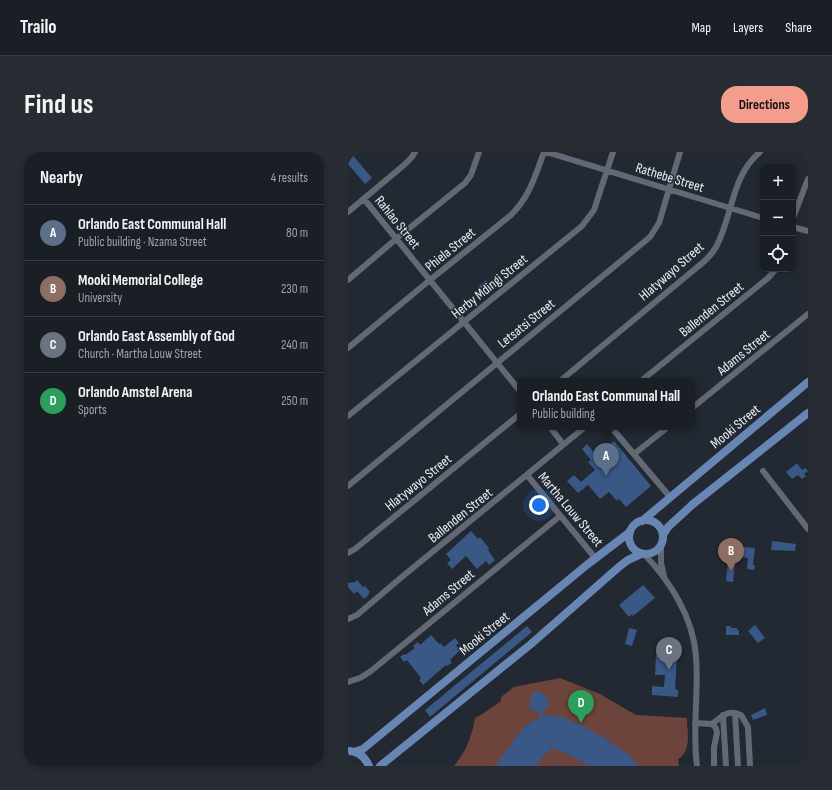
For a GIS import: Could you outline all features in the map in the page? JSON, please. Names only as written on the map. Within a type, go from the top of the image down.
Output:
[{"type":"main road","name":"Mooki Street","points":[[642,521],[808,382]]},
{"type":"main road","points":[[380,766],[530,644],[620,566],[628,560],[642,554],[654,553],[661,546],[663,535],[668,527],[693,504],[808,413]]},
{"type":"main road","points":[[642,554],[637,552],[631,546],[629,537],[630,532],[637,523],[642,521],[650,521],[657,524],[663,535]]},
{"type":"main road","name":"Mooki Street","points":[[351,752],[363,748],[630,532]]},
{"type":"main road","points":[[351,752],[364,757],[369,766]]},
{"type":"street","points":[[348,212],[408,162],[415,152]]},
{"type":"street","points":[[348,280],[465,183],[471,175],[479,152]]},
{"type":"street","name":"Rathebe Street","points":[[545,152],[760,217]]},
{"type":"street","name":"Phiela Street","points":[[348,348],[511,215],[527,196],[545,152]]},
{"type":"street","name":"Herby Mdingi Street","points":[[348,416],[582,226],[594,210],[613,152]]},
{"type":"street","name":"Letsatsi Street","points":[[348,486],[496,362],[650,237],[659,223],[680,152]]},
{"type":"street","name":"Hlatywayo Street","points":[[564,378],[707,259],[721,238],[739,180],[748,163],[760,152]]},
{"type":"street","points":[[796,210],[808,179]]},
{"type":"street","name":"Rahlao Street","points":[[364,199],[517,387]]},
{"type":"street","points":[[796,228],[808,231]]},
{"type":"street","name":"Ballenden Street","points":[[645,378],[768,278],[773,272]]},
{"type":"street","name":"Adams Street","points":[[695,406],[808,314]]},
{"type":"street","name":"Hlatywayo Street","points":[[348,553],[364,542],[517,416]]},
{"type":"street","points":[[552,430],[563,444]]},
{"type":"street","name":"Ballenden Street","points":[[348,619],[357,616],[581,430]]},
{"type":"street","points":[[614,430],[670,497]]},
{"type":"street","points":[[634,454],[664,430]]},
{"type":"street","points":[[763,471],[808,529]]},
{"type":"street","name":"Martha Louw Street","points":[[527,475],[596,559]]},
{"type":"street","name":"Adams Street","points":[[348,682],[360,678],[371,671],[560,516]]},
{"type":"street","points":[[661,546],[661,564],[665,578],[690,624],[694,641],[696,657],[695,723],[697,766]]},
{"type":"street","points":[[642,554],[665,578]]},
{"type":"street","points":[[695,723],[712,724],[723,715],[731,712],[741,715],[748,727],[750,766]]},
{"type":"street","points":[[735,713],[738,766]]},
{"type":"street","points":[[723,715],[726,766]]},
{"type":"street","points":[[712,724],[716,728],[717,733],[713,756],[714,766]]},
{"type":"shaded area","points":[[560,678],[600,694],[636,715],[687,718],[688,741],[685,751],[678,759],[679,766],[454,766],[468,744],[475,718],[501,701],[501,697],[514,687]]},
{"type":"building","points":[[348,152],[350,152],[372,178],[365,184],[348,164]]},
{"type":"building","points":[[486,280],[492,287],[483,294],[478,287]]},
{"type":"building","points":[[614,441],[651,486],[626,507],[619,499],[617,501],[609,492],[600,499],[588,485],[578,493],[567,481],[574,475],[581,482],[595,470],[588,462],[591,460],[582,449],[587,444],[597,456]]},
{"type":"building","points":[[797,463],[802,470],[805,468],[808,471],[804,474],[806,476],[802,479],[798,475],[792,479],[786,472]]},
{"type":"building","points":[[471,531],[478,539],[480,537],[489,548],[488,550],[495,560],[489,565],[486,561],[477,569],[466,556],[452,569],[447,563],[451,560],[446,554]]},
{"type":"building","points":[[772,541],[796,544],[795,551],[771,550]]},
{"type":"building","points":[[735,546],[755,548],[753,565],[755,565],[754,570],[747,569],[748,558],[736,556],[733,582],[726,581],[728,560],[730,553],[733,553]]},
{"type":"building","points":[[357,580],[370,592],[364,599],[357,591],[354,594],[348,587],[348,583],[355,582]]},
{"type":"building","points":[[643,585],[655,598],[633,616],[632,614],[629,617],[619,605]]},
{"type":"building","points":[[755,625],[765,638],[758,643],[748,631]]},
{"type":"building","points":[[527,626],[532,632],[430,717],[425,710]]},
{"type":"building","points":[[726,626],[737,628],[737,630],[739,630],[739,635],[726,635]]},
{"type":"building","points":[[629,628],[637,630],[632,646],[625,644]]},
{"type":"building","points":[[431,635],[444,647],[455,638],[459,643],[456,645],[460,650],[450,660],[452,663],[447,666],[446,665],[423,685],[419,680],[421,678],[407,660],[404,662],[400,657],[415,648],[413,646],[418,642],[420,645]]},
{"type":"building","points":[[656,654],[677,654],[675,689],[678,690],[678,697],[652,695],[652,686],[664,687],[665,675],[655,675]]},
{"type":"building","points":[[536,691],[541,692],[549,701],[548,706],[540,716],[555,715],[581,725],[625,752],[638,766],[589,766],[563,752],[552,748],[543,756],[536,766],[495,766],[524,727],[539,718],[538,711],[531,710],[529,705],[532,694]]},
{"type":"building","points":[[765,708],[767,715],[753,720],[751,715]]},
{"type":"place","name":"Orlando East Communal Hall","points":[[606,476]]},
{"type":"place","name":"Mooki Memorial College","points":[[731,571]]},
{"type":"place","name":"Orlando East Assembly of God","points":[[669,670]]},
{"type":"place","name":"Orlando Amstel Arena","points":[[581,723]]}]
